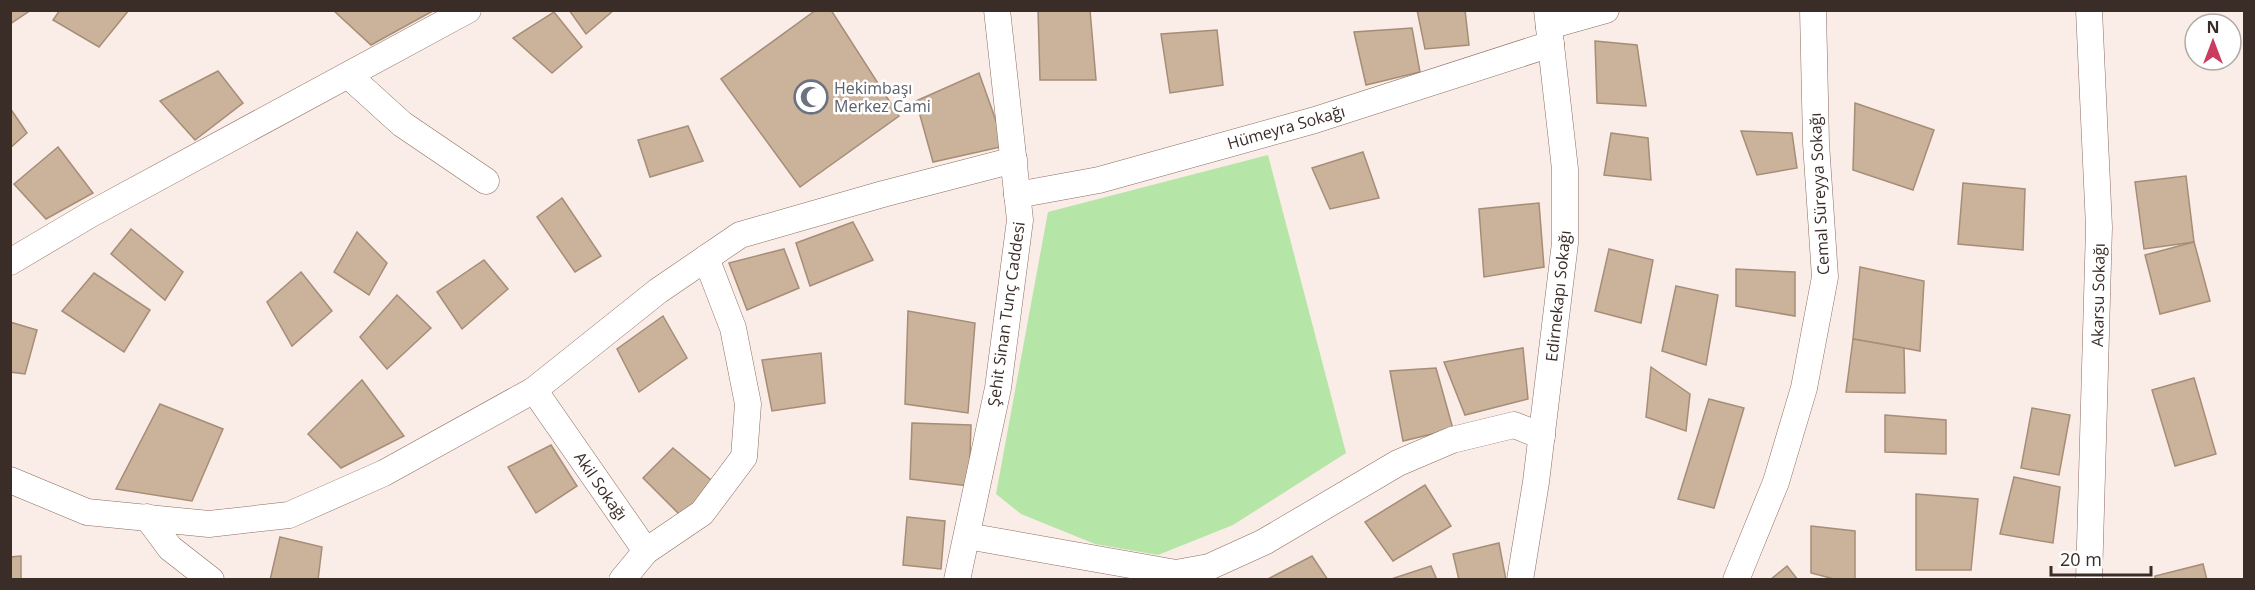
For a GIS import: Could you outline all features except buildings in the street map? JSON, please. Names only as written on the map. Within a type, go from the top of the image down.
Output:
[{"type":"street","points":[[10,262],[91,214],[468,10]]},
{"type":"street","name":"Şehit Sinan Tunç Caddesi","points":[[957,579],[998,388],[1020,220],[996,10]]},
{"type":"street","name":"Hümeyra Sokağı","points":[[1017,195],[1099,180],[1315,120],[1549,27],[1606,10]]},
{"type":"street","name":"Cemal Süreyya Sokağı","points":[[1736,579],[1776,482],[1804,388],[1825,277],[1816,143],[1813,10]]},
{"type":"street","name":"Akarsu Sokağı","points":[[2089,10],[2099,227],[2089,579]]},
{"type":"street","name":"Edirnekapı Sokağı","points":[[1520,579],[1542,436],[1565,243],[1565,169],[1549,27]]},
{"type":"street","points":[[349,76],[402,124],[486,181]]},
{"type":"street","points":[[10,480],[87,512],[208,524],[289,515],[384,473],[534,390],[658,291],[740,234],[1014,160]]},
{"type":"street","points":[[622,579],[646,551],[702,513],[744,457],[748,404],[733,328],[706,258]]},
{"type":"street","name":"Akil Sokağı","points":[[534,390],[646,551]]},
{"type":"street","points":[[967,536],[1176,573],[1209,567],[1264,542],[1398,463],[1452,440],[1515,425],[1542,436]]},
{"type":"street","points":[[147,517],[170,548],[207,578]]},
{"type":"green space","points":[[1268,155],[1346,453],[1233,525],[1158,555],[1095,544],[1021,514],[996,494],[1048,212]]},
{"type":"place","name":"Hekimbaşı Merkez Cami","points":[[811,97]]}]
